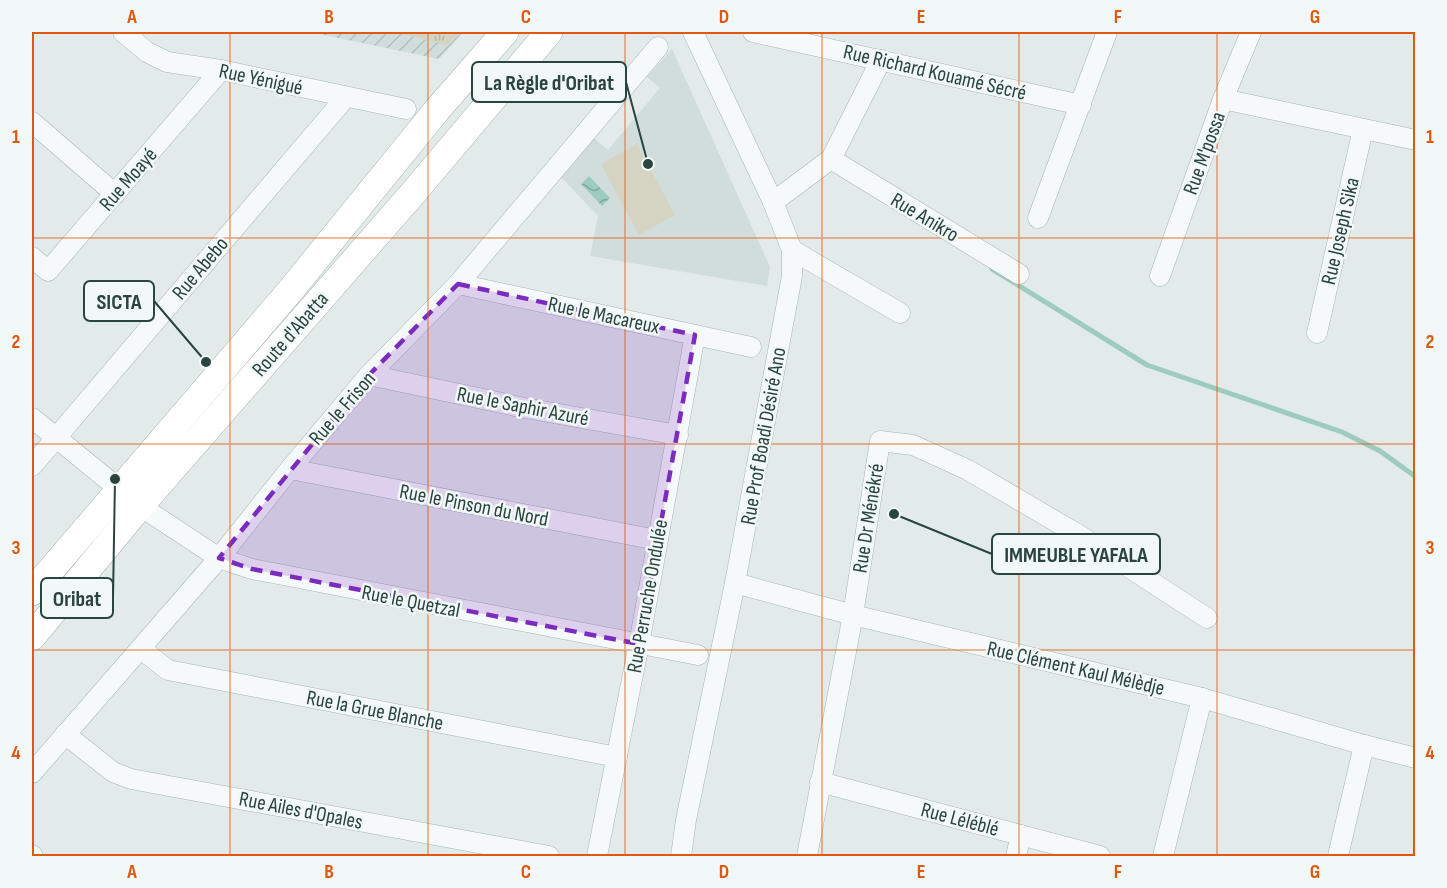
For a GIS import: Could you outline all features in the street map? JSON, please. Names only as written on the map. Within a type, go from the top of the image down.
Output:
[{"type":"street","name":"Rue Yénigué","points":[[123,32],[147,52],[167,62],[221,70],[406,109]]},
{"type":"street","name":"Route d'Abatta","points":[[32,637],[129,498],[290,291],[437,110],[505,32]]},
{"type":"street","name":"Route d'Abatta","points":[[32,592],[129,498],[370,243],[549,32]]},
{"type":"street","name":"Rue Prof Boadi Désiré Ano","points":[[681,856],[686,820],[735,583],[792,276],[792,250],[773,202],[693,32]]},
{"type":"street","name":"Rue Richard Kouamé Sécré","points":[[753,32],[1081,105]]},
{"type":"street","points":[[1038,218],[1107,32]]},
{"type":"street","name":"Rue M'possa","points":[[1160,276],[1224,99],[1251,32]]},
{"type":"street","name":"Rue le Frison","points":[[32,773],[219,558],[369,375],[458,284],[658,47]]},
{"type":"street","points":[[773,202],[831,159],[881,60]]},
{"type":"street","name":"Rue Moayé","points":[[32,257],[48,271],[221,70]]},
{"type":"street","name":"Rue Abebo","points":[[32,466],[345,97]]},
{"type":"street","points":[[1224,99],[1416,140]]},
{"type":"street","points":[[32,122],[115,194]]},
{"type":"street","name":"Rue Joseph Sika","points":[[1317,333],[1363,129]]},
{"type":"street","name":"Rue Anikro","points":[[831,159],[1019,274]]},
{"type":"street","points":[[792,250],[900,312]]},
{"type":"street","name":"Rue le Macareux","points":[[458,284],[751,347]]},
{"type":"street","name":"Rue Perruche Ondulée","points":[[597,856],[639,644],[695,335]]},
{"type":"street","name":"Rue le Saphir Azuré","points":[[369,375],[525,408],[678,435]]},
{"type":"street","name":"Rue le Quetzal","points":[[32,418],[129,498],[219,558],[252,569],[698,655]]},
{"type":"street","name":"Rue Dr Ménékré","points":[[807,856],[853,615],[880,441],[914,445],[968,470],[1079,535],[1207,618]]},
{"type":"street","name":"Rue le Pinson du Nord","points":[[290,470],[657,540]]},
{"type":"street","name":"Rue Clément Kaul Mélèdje","points":[[735,583],[853,615],[1202,698],[1416,758]]},
{"type":"street","name":"Rue la Grue Blanche","points":[[141,649],[168,670],[617,757]]},
{"type":"street","points":[[1163,856],[1202,698]]},
{"type":"street","name":"Rue Ailes d'Opales","points":[[65,734],[113,772],[131,778],[549,856]]},
{"type":"street","points":[[1338,856],[1364,745]]},
{"type":"street","name":"Rue Léléblé","points":[[820,782],[1100,856]]},
{"type":"street","points":[[1016,856],[1021,835]]},
{"type":"highlighted area","points":[[458,284],[695,335],[639,644],[252,569],[219,558],[369,375]]},
{"type":"shaded area","points":[[310,32],[463,32],[439,59]]},
{"type":"shaded area","points":[[672,49],[770,267],[767,286],[590,256],[598,216],[561,177],[594,138],[608,150],[660,88],[647,77]]},
{"type":"green space","points":[[394,32],[461,32],[447,45]]},
{"type":"green space","points":[[637,144],[675,215],[639,235],[601,164]]},
{"type":"water","points":[[589,176],[610,198],[602,206],[581,184]]},
{"type":"waterway","points":[[992,269],[1147,365],[1342,432],[1380,451],[1416,477]]},
{"type":"place","name":"La Règle d'Oribat","points":[[648,164]]},
{"type":"place","name":"SICTA","points":[[206,362]]},
{"type":"place","name":"Oribat","points":[[115,479]]},
{"type":"place","name":"IMMEUBLE YAFALA","points":[[894,514]]}]
